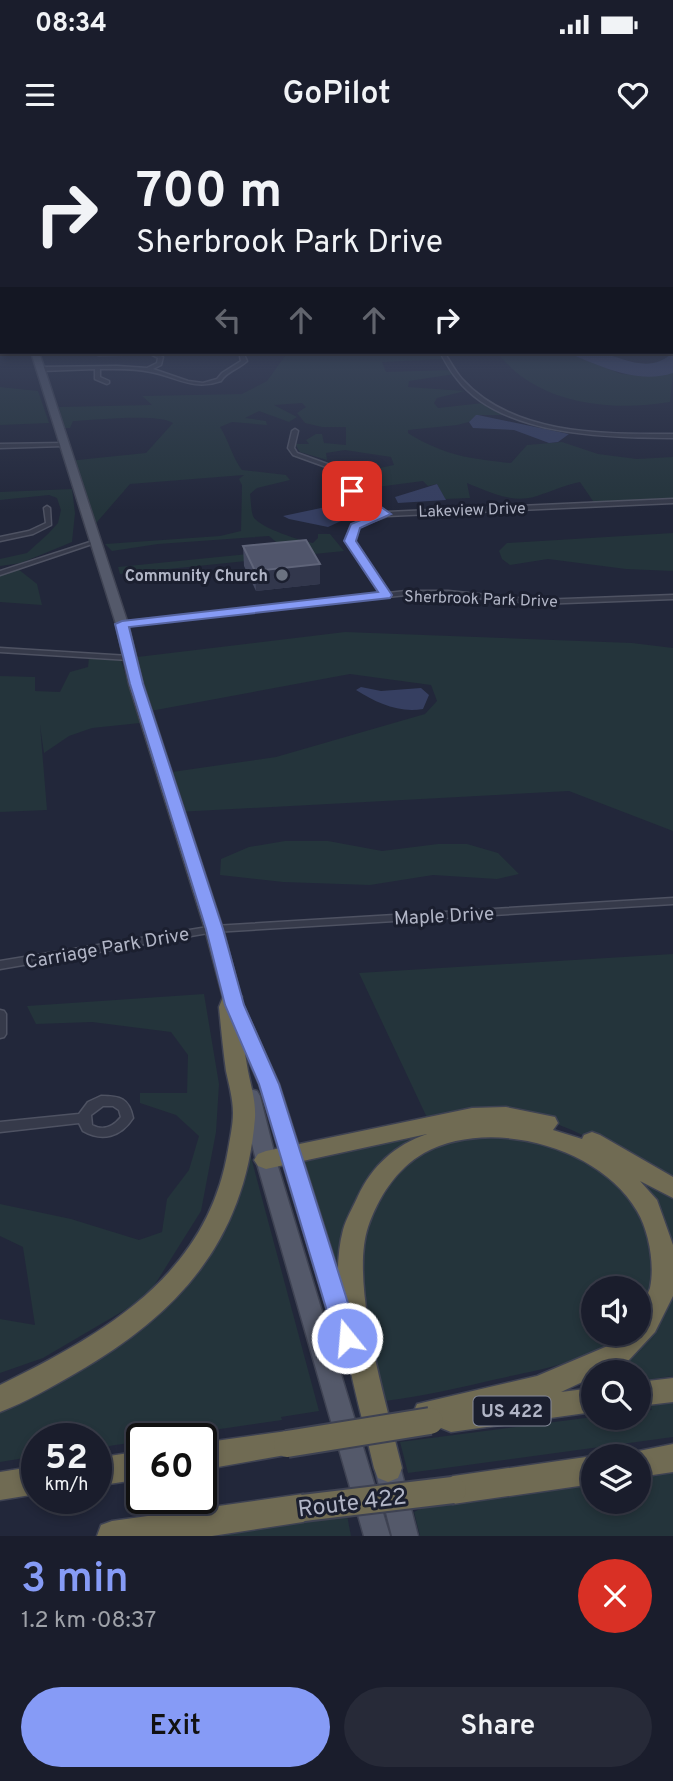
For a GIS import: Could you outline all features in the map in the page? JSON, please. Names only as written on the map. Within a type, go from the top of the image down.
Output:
[{"type":"highway","points":[[0,1399],[63,1368],[142,1317],[188,1274],[218,1228],[237,1171],[245,1115],[229,1006],[233,1001]]},
{"type":"highway","points":[[266,1160],[472,1116],[506,1115],[566,1128],[616,1153],[673,1189]]},
{"type":"highway","points":[[388,1468],[355,1316],[351,1257],[355,1230],[367,1194],[386,1168],[404,1154],[450,1133],[486,1128],[530,1130],[555,1137],[605,1161],[631,1185],[649,1210],[663,1243],[666,1274],[651,1318]]},
{"type":"highway","points":[[429,1417],[540,1388],[620,1353],[626,1346]]},
{"type":"highway","points":[[651,1393],[673,1390]]},
{"type":"highway","name":"US 422","points":[[217,1455],[429,1417],[581,1401]]},
{"type":"highway","points":[[651,1461],[673,1458]]},
{"type":"highway","name":"Route 422","points":[[112,1536],[581,1472]]},
{"type":"highway","points":[[0,1486],[21,1483]]},
{"type":"main road","points":[[45,381],[122,624],[129,658],[214,929],[233,1001],[248,1088],[266,1160],[377,1536]]},
{"type":"main road","points":[[233,1001],[269,1084],[388,1468],[405,1536]]},
{"type":"street","points":[[180,381],[207,384],[216,381]]},
{"type":"street","points":[[462,381],[492,407],[543,424],[589,432],[673,436]]},
{"type":"street","points":[[295,432],[291,442],[293,451],[342,471],[354,494],[386,514]]},
{"type":"street","points":[[0,446],[63,444]]},
{"type":"street","name":"Lakeview Drive","points":[[386,595],[350,541],[355,526],[386,514],[673,501]]},
{"type":"street","points":[[0,539],[31,533],[49,524],[47,508]]},
{"type":"street","points":[[0,573],[95,542]]},
{"type":"street","name":"Sherbrook Park Drive","points":[[122,624],[428,592],[538,602],[673,597]]},
{"type":"street","points":[[0,650],[129,658]]},
{"type":"street","name":"Maple Drive","points":[[214,929],[673,901]]},
{"type":"street","name":"Carriage Park Drive","points":[[0,965],[214,929]]},
{"type":"street","points":[[0,1014],[0,1034]]},
{"type":"street","points":[[0,1127],[83,1118]]},
{"type":"shaded area","points":[[267,381],[409,381],[408,387],[465,391],[437,398],[434,403],[438,408],[483,403],[504,415],[478,415],[469,422],[408,430],[408,433],[457,455],[511,463],[527,445],[562,442],[598,454],[637,459],[673,457],[673,501],[595,504],[580,482],[519,499],[501,496],[467,483],[470,498],[445,499],[437,484],[428,486],[423,481],[377,487],[351,487],[346,475],[394,465],[391,457],[345,450],[326,453],[327,460],[300,452],[295,444],[309,444],[306,440],[316,434],[322,434],[324,443],[346,445],[346,427],[322,427],[305,423],[297,413],[306,407],[302,403],[274,405],[297,417],[289,422],[259,411],[245,418],[266,421],[267,425],[232,422],[220,427],[242,470],[286,475],[290,480],[257,488],[250,494],[253,516],[262,525],[307,542],[313,543],[318,534],[330,534],[344,551],[120,574],[118,567],[268,552],[282,547],[269,536],[158,544],[112,551],[105,544],[220,536],[241,531],[242,485],[239,479],[244,475],[130,484],[91,529],[68,461],[146,453],[173,423],[154,418],[110,419],[73,421],[70,428],[64,428],[59,407],[152,405],[142,396],[242,394]]},
{"type":"shaded area","points":[[529,381],[672,381],[670,402],[623,406],[575,400]]},
{"type":"shaded area","points":[[0,387],[38,391],[49,423],[0,425]]},
{"type":"shaded area","points":[[72,489],[75,513],[72,542],[21,563],[0,566],[0,559],[27,553],[48,534],[58,523],[61,510],[57,498],[49,495],[0,500],[0,492]]},
{"type":"shaded area","points":[[673,533],[673,571],[626,569],[548,559],[510,565],[502,559],[499,551],[507,543]]},
{"type":"shaded area","points":[[18,569],[37,584],[42,605],[0,602],[0,573]]},
{"type":"shaded area","points":[[345,632],[632,643],[673,648],[673,831],[569,791],[177,812],[165,773],[276,757],[425,714],[437,701],[431,685],[350,674],[145,712],[129,658]]},
{"type":"shaded area","points":[[89,657],[121,660],[140,723],[92,728],[69,736],[44,753],[40,725],[47,810],[0,812],[0,676],[35,677],[35,691],[60,692],[70,672],[88,667]]},
{"type":"shaded area","points":[[285,841],[328,841],[382,851],[438,844],[467,844],[498,853],[519,874],[497,879],[433,875],[370,885],[283,882],[220,875],[221,859],[249,847]]},
{"type":"shaded area","points":[[673,954],[673,1189],[600,1144],[560,1125],[540,1119],[499,1117],[430,1124],[359,973]]},
{"type":"shaded area","points":[[204,994],[219,1084],[216,1132],[201,1211],[147,1297],[43,1358],[0,1373],[0,1319],[35,1325],[23,1247],[0,1236],[0,1204],[71,1219],[139,1240],[162,1232],[167,1199],[189,1170],[199,1136],[176,1115],[140,1103],[140,1093],[187,1093],[188,1055],[171,1032],[92,1022],[36,1024],[27,1006]]},
{"type":"shaded area","points":[[422,1131],[424,1135],[403,1144],[387,1156],[363,1187],[349,1225],[344,1267],[337,1267],[301,1158]]},
{"type":"shaded area","points":[[526,1135],[600,1167],[629,1196],[640,1214],[653,1253],[651,1284],[651,1276],[581,1276],[581,1346],[604,1346],[594,1352],[547,1368],[385,1401],[359,1302],[359,1270],[370,1204],[411,1157],[450,1138]]},
{"type":"shaded area","points":[[248,1146],[319,1411],[281,1417],[282,1420],[217,1430],[217,1423],[126,1423],[126,1443],[112,1446],[112,1423],[21,1423],[21,1459],[0,1462],[0,1409],[150,1320]]},
{"type":"shaded area","points":[[635,1173],[673,1199],[673,1264],[634,1181]]},
{"type":"shaded area","points":[[673,1291],[673,1376],[651,1379],[651,1360],[623,1360],[638,1346],[651,1346],[651,1332],[661,1321]]},
{"type":"shaded area","points":[[673,1402],[673,1437],[621,1444],[581,1444],[581,1449],[408,1473],[400,1442],[581,1419],[581,1430],[651,1430],[651,1405]]},
{"type":"shaded area","points":[[673,1467],[673,1536],[420,1536],[414,1512],[431,1503],[581,1480],[581,1514],[651,1514],[651,1470]]},
{"type":"shaded area","points":[[347,1515],[351,1536],[197,1536]]},
{"type":"water","points":[[476,415],[569,434],[558,442],[549,443],[514,430],[473,428],[469,422]]},
{"type":"water","points":[[437,484],[446,500],[398,503],[395,497]]},
{"type":"water","points":[[340,504],[365,510],[328,527],[283,516]]},
{"type":"water","points":[[361,687],[381,691],[421,688],[429,695],[423,709],[405,710],[380,703],[356,690]]},
{"type":"building","points":[[306,540],[320,564],[255,571],[243,546]]},
{"type":"place","name":"Community Church","points":[[282,575]]},
{"type":"route","points":[[347,1338],[269,1084],[234,1005],[214,929],[136,684],[122,624],[386,595],[350,541],[355,526],[386,514],[357,497],[352,491]]}]
